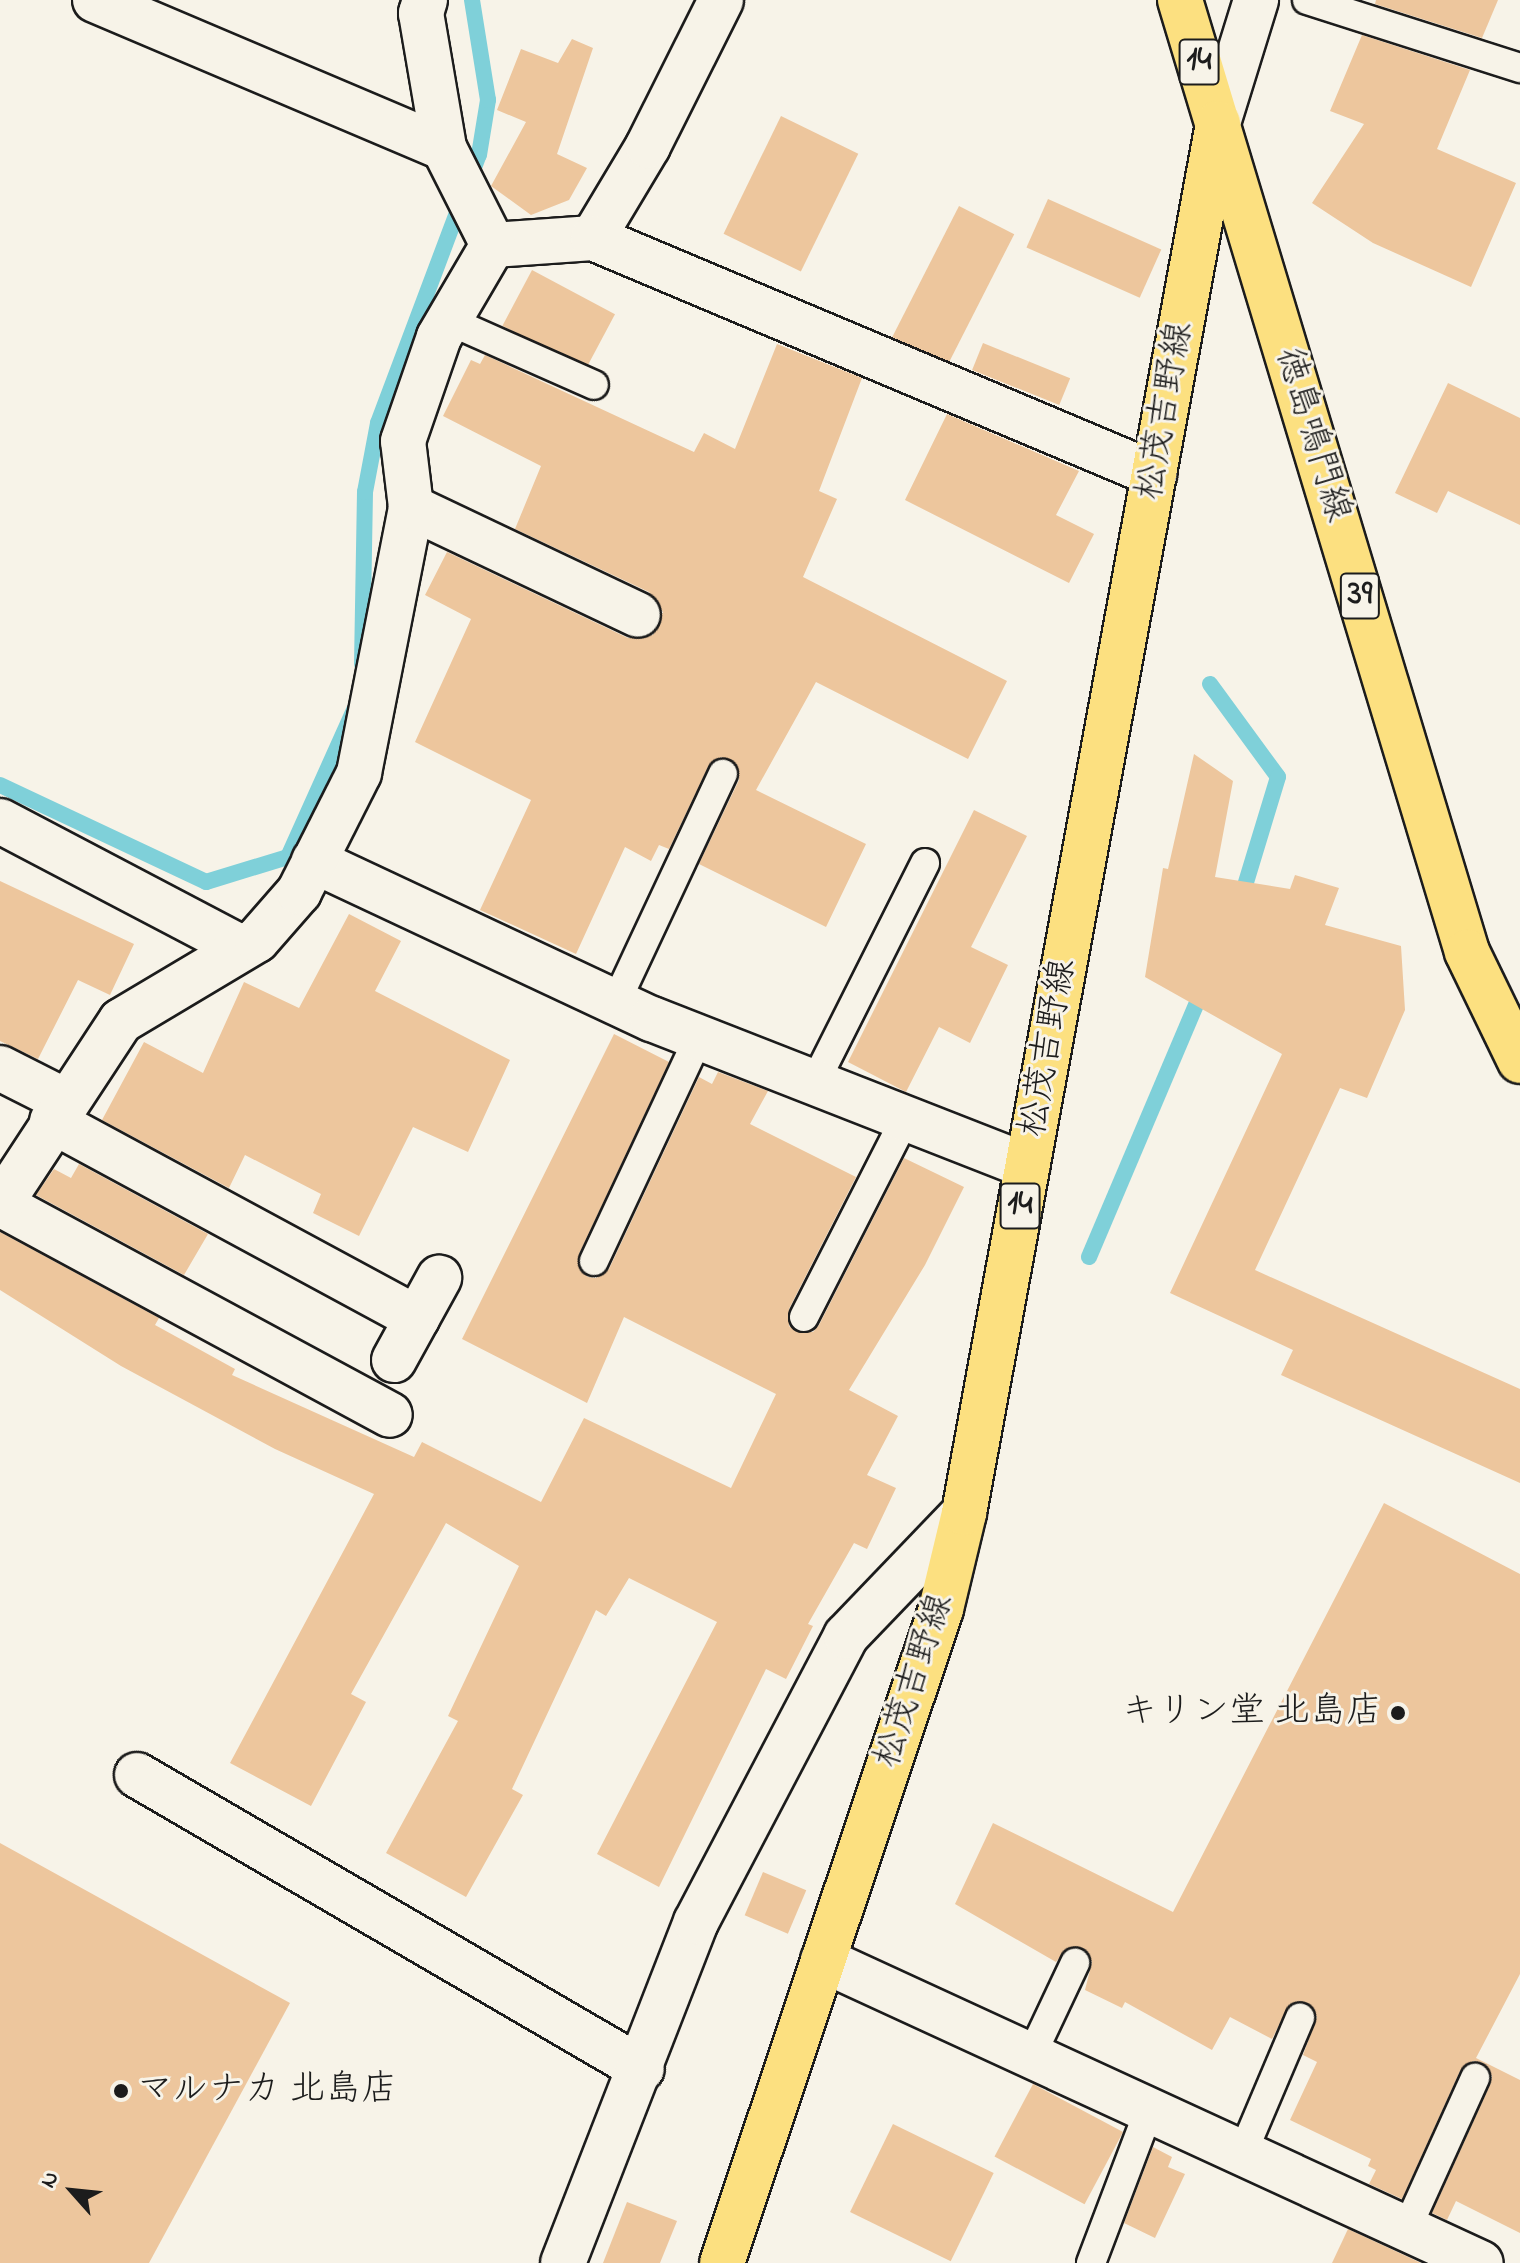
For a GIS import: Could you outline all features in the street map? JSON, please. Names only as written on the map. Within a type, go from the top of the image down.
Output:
[{"type":"main road","name":"松茂吉野線","points":[[722,2263],[941,1609],[964,1513],[1218,123],[1180,0]]},
{"type":"main road","name":"徳島鳴門線","points":[[1218,123],[1467,952],[1520,1061]]},
{"type":"street","points":[[95,0],[444,148]]},
{"type":"street","points":[[425,0],[421,13],[444,148],[493,245]]},
{"type":"street","points":[[593,238],[648,146],[721,0]]},
{"type":"street","points":[[1218,123],[1256,0]]},
{"type":"street","points":[[493,245],[593,238],[1154,474]]},
{"type":"street","points":[[390,1415],[0,1205],[121,1021],[257,940],[299,892],[359,773],[411,507],[403,441],[439,337],[452,322],[493,245]]},
{"type":"street","points":[[411,507],[638,615]]},
{"type":"street","points":[[0,821],[242,948]]},
{"type":"street","points":[[314,861],[616,1002],[1027,1166]]},
{"type":"street","points":[[0,1068],[59,1111],[417,1318]]},
{"type":"street","points":[[394,1360],[439,1278]]},
{"type":"street","points":[[563,2263],[642,2069],[696,1922],[846,1636],[964,1513]]},
{"type":"street","points":[[137,1775],[642,2069]]},
{"type":"street","points":[[823,1960],[1481,2263]]},
{"type":"lane","points":[[1307,0],[1520,68]]},
{"type":"lane","points":[[452,322],[594,385]]},
{"type":"lane","points":[[616,1002],[723,774]]},
{"type":"lane","points":[[815,1082],[925,863]]},
{"type":"lane","points":[[594,1261],[699,1037]]},
{"type":"lane","points":[[804,1317],[906,1117]]},
{"type":"lane","points":[[1032,2054],[1075,1963]]},
{"type":"lane","points":[[1243,2152],[1300,2018]]},
{"type":"lane","points":[[1407,2228],[1475,2078]]},
{"type":"lane","points":[[1091,2263],[1150,2108]]},
{"type":"building","points":[[1376,0],[1498,0],[1482,38],[1375,4]]},
{"type":"building","points":[[1362,35],[1470,70],[1437,149],[1516,183],[1471,287],[1373,243],[1312,203],[1364,124],[1330,111]]},
{"type":"building","points":[[572,39],[593,48],[557,154],[587,168],[569,200],[531,215],[491,186],[526,122],[497,110],[521,49],[558,63]]},
{"type":"building","points":[[781,116],[858,154],[801,271],[724,234]]},
{"type":"building","points":[[1048,199],[1161,249],[1140,298],[1026,247]]},
{"type":"building","points":[[959,206],[1014,234],[948,365],[892,337]]},
{"type":"building","points":[[532,270],[615,314],[585,370],[502,326]]},
{"type":"building","points":[[983,343],[1070,378],[1059,405],[972,370]]},
{"type":"building","points":[[777,344],[862,378],[819,491],[837,499],[803,577],[1007,681],[968,759],[816,682],[756,790],[866,844],[826,927],[699,864],[739,780],[736,764],[721,757],[708,767],[669,849],[659,845],[651,861],[625,847],[576,954],[480,910],[531,800],[415,742],[471,619],[425,595],[447,552],[628,638],[653,635],[663,612],[649,592],[515,529],[541,466],[443,416],[471,360],[480,364],[485,355],[694,452],[704,433],[735,449]]},
{"type":"building","points":[[1448,383],[1520,418],[1520,525],[1448,491],[1437,513],[1395,493]]},
{"type":"building","points":[[947,414],[1079,471],[1056,515],[1094,534],[1069,583],[905,500]]},
{"type":"building","points":[[1194,754],[1233,781],[1215,877],[1290,889],[1295,875],[1339,888],[1325,925],[1401,946],[1405,1010],[1367,1098],[1340,1088],[1255,1270],[1520,1389],[1520,1483],[1281,1375],[1293,1350],[1170,1293],[1282,1054],[1145,977],[1163,868],[1168,869]]},
{"type":"building","points":[[974,810],[1027,836],[971,947],[1008,965],[970,1043],[939,1027],[906,1092],[848,1062]]},
{"type":"building","points":[[0,881],[134,944],[110,995],[78,980],[38,1059],[0,1041]]},
{"type":"building","points":[[349,914],[401,941],[375,991],[510,1060],[468,1152],[413,1127],[359,1236],[313,1213],[321,1194],[245,1155],[229,1188],[102,1120],[144,1042],[203,1073],[244,982],[299,1008]]},
{"type":"building","points":[[614,1034],[669,1062],[579,1254],[580,1270],[588,1277],[596,1278],[609,1269],[699,1077],[712,1084],[718,1072],[768,1091],[750,1124],[856,1177],[789,1309],[789,1326],[797,1332],[813,1332],[819,1325],[904,1158],[964,1187],[925,1265],[849,1390],[898,1416],[867,1475],[896,1488],[867,1549],[854,1543],[808,1624],[813,1626],[786,1679],[766,1669],[659,1887],[597,1854],[717,1622],[629,1578],[606,1616],[596,1610],[512,1789],[523,1795],[466,1897],[386,1853],[458,1721],[448,1716],[519,1566],[446,1523],[351,1694],[366,1702],[311,1806],[230,1763],[374,1494],[275,1449],[121,1366],[0,1290],[0,1232],[159,1318],[155,1325],[235,1369],[232,1375],[414,1457],[422,1442],[541,1502],[584,1418],[731,1488],[776,1394],[624,1317],[587,1403],[462,1339]]},
{"type":"building","points":[[79,1164],[208,1234],[184,1275],[36,1195],[54,1169],[71,1178]]},
{"type":"building","points":[[1384,1503],[1520,1574],[1520,1974],[1476,2058],[1520,2080],[1520,2233],[1456,2201],[1447,2220],[1432,2213],[1490,2085],[1492,2076],[1483,2063],[1473,2061],[1460,2071],[1402,2199],[1369,2184],[1376,2170],[1368,2166],[1371,2159],[1290,2120],[1317,2062],[1303,2055],[1317,2017],[1307,2003],[1289,2005],[1272,2039],[1230,2017],[1212,2050],[1125,2002],[1122,2008],[1085,1990],[1092,1962],[1083,1948],[1066,1949],[1056,1962],[955,1904],[993,1823],[1173,1912]]},
{"type":"building","name":"マルナカ 北島店","points":[[0,1843],[290,2003],[149,2263],[0,2263]]},
{"type":"building","points":[[763,1872],[806,1890],[788,1934],[745,1915]]},
{"type":"building","points":[[1033,2084],[1123,2132],[1085,2204],[995,2156]]},
{"type":"building","points":[[893,2124],[994,2173],[951,2261],[850,2212]]},
{"type":"building","points":[[1153,2147],[1172,2157],[1168,2167],[1185,2174],[1155,2238],[1124,2223]]},
{"type":"building","points":[[627,2202],[677,2221],[660,2263],[603,2263]]},
{"type":"building","points":[[1348,2229],[1421,2263],[1332,2263]]},
{"type":"waterway","points":[[362,664],[365,492],[378,423],[479,155],[488,100],[472,0]]},
{"type":"waterway","points":[[1210,684],[1278,777],[1240,902]]},
{"type":"waterway","points":[[0,785],[206,882],[288,857],[354,710]]},
{"type":"waterway","points":[[1089,1257],[1204,986]]},
{"type":"place","name":"キリン堂 北島店","points":[[1398,1713]]},
{"type":"place","name":"マルナカ 北島店","points":[[121,2091]]}]
